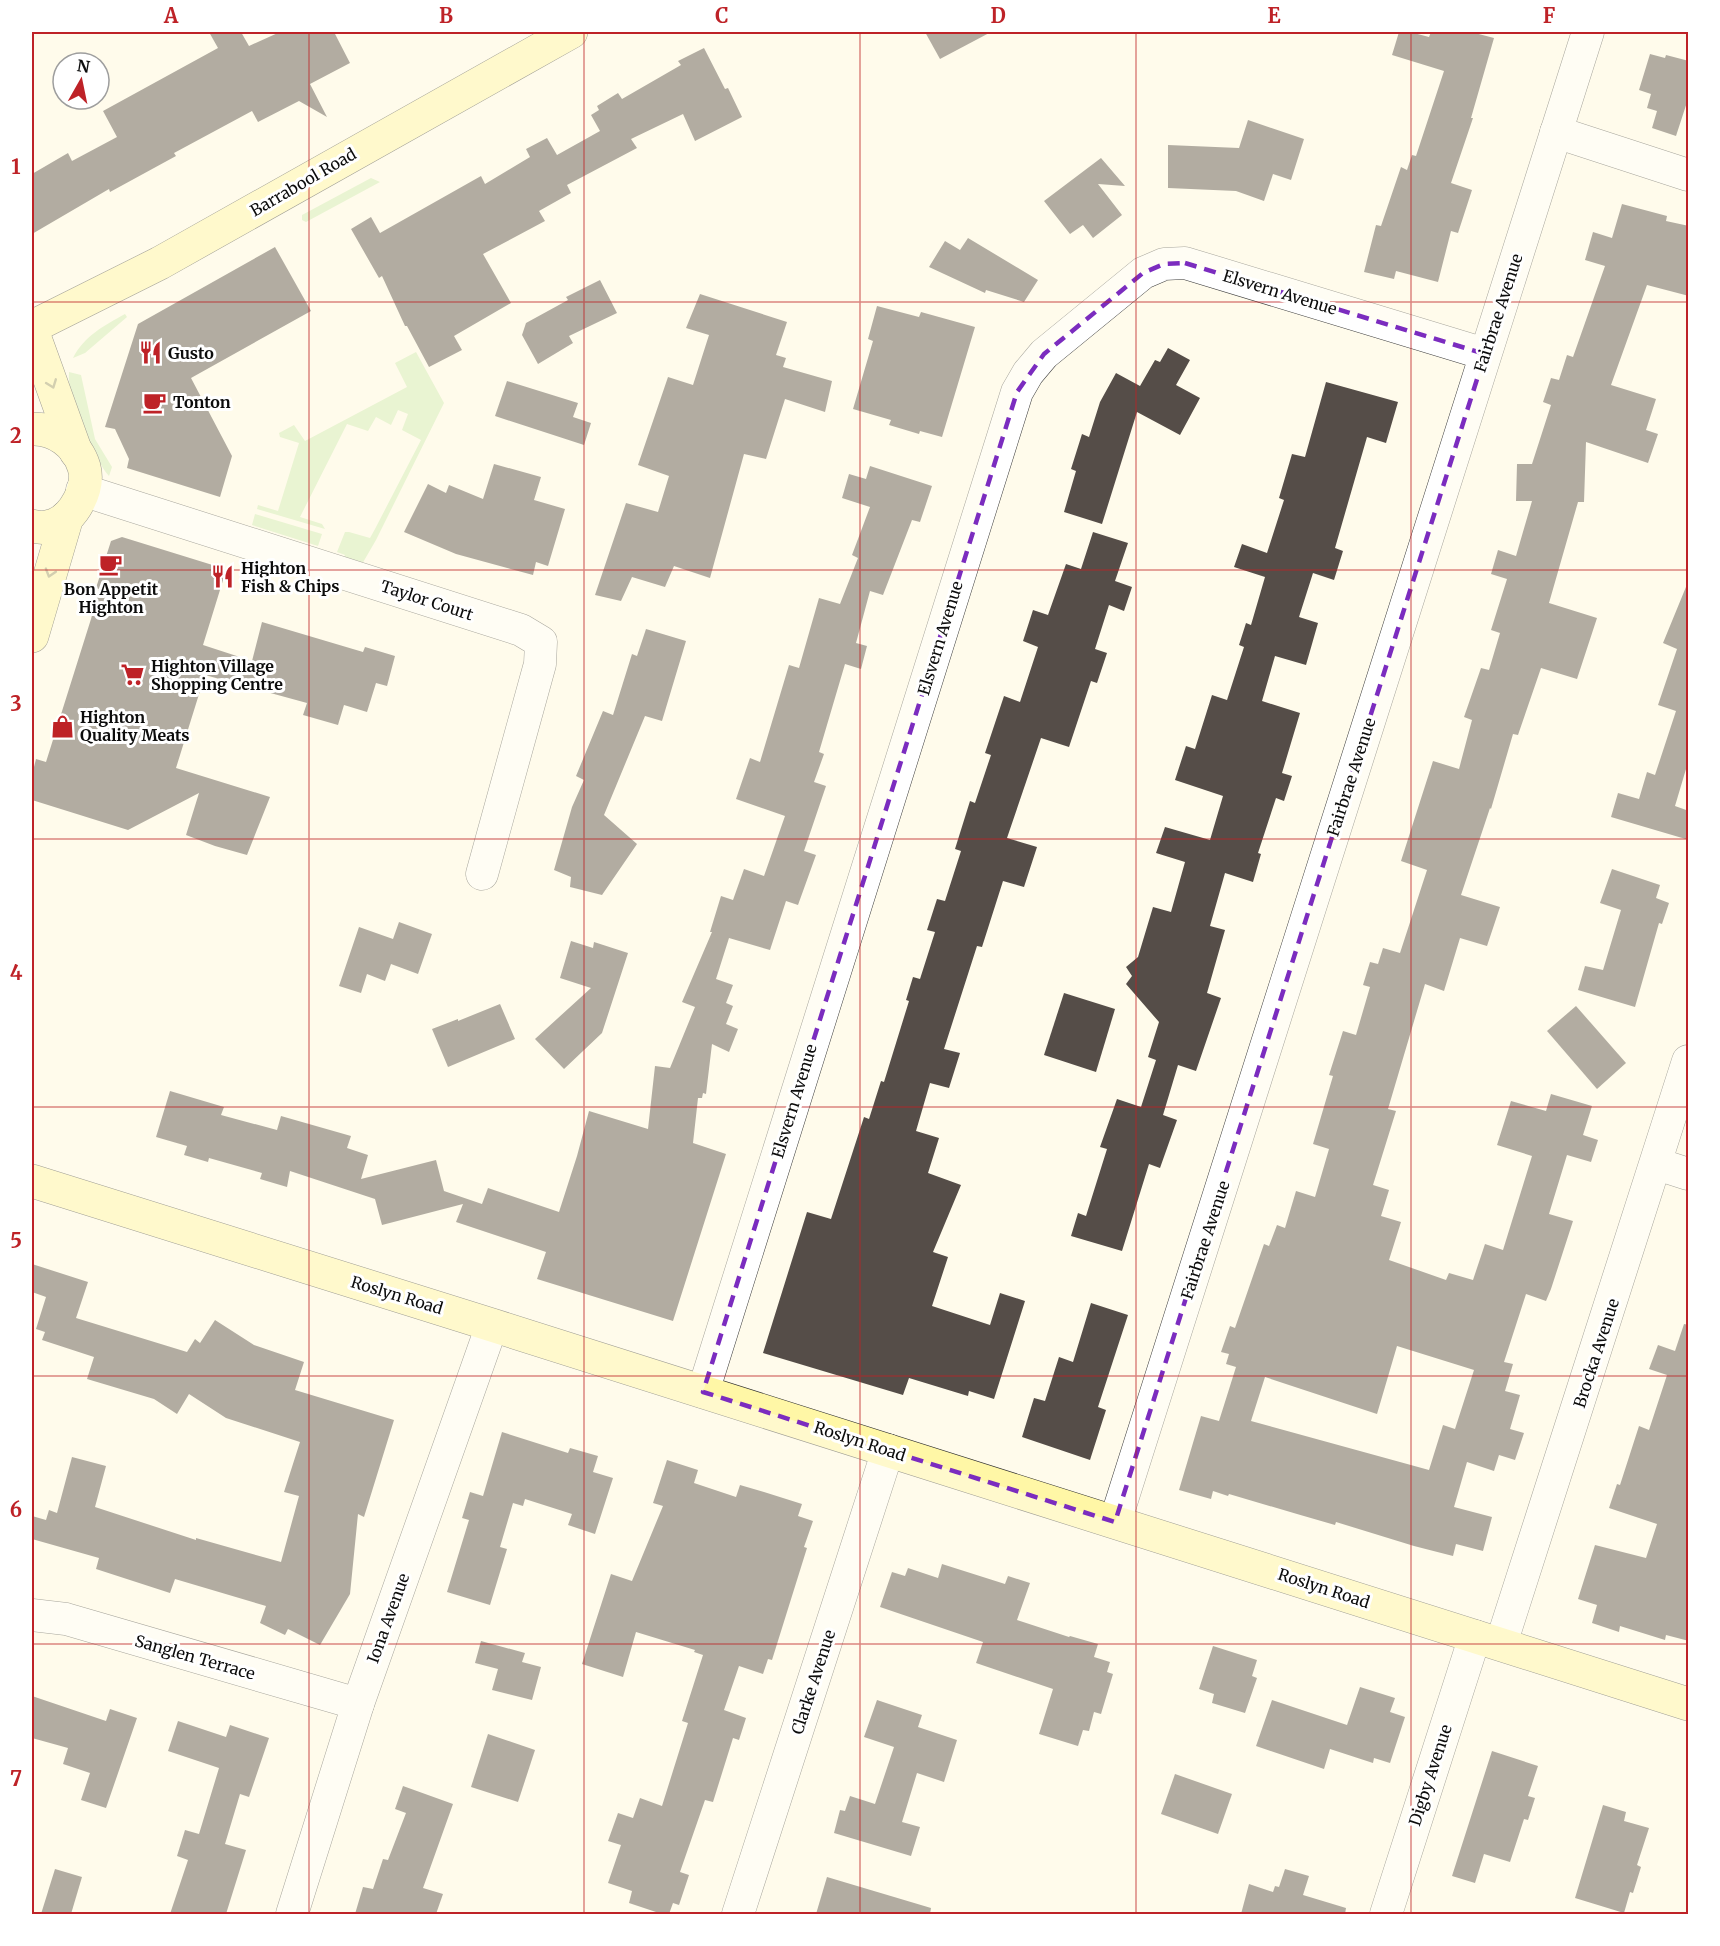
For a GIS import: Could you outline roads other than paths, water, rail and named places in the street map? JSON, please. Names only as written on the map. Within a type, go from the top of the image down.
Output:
[{"type":"street","name":"Barrabool Road","points":[[32,328],[160,263],[571,32]]},
{"type":"street","name":"Fairbrae Avenue","points":[[1115,1522],[1588,32]]},
{"type":"street","points":[[1556,132],[1689,175]]},
{"type":"street","name":"Elsvern Avenue","points":[[703,1392],[1017,392],[1028,373],[1044,354],[1143,273],[1164,264],[1185,263],[1485,354]]},
{"type":"street","points":[[32,328],[85,473],[32,636]]},
{"type":"street","points":[[32,429],[55,433],[68,442],[78,455]]},
{"type":"street","points":[[32,526],[52,526],[75,504]]},
{"type":"street","name":"Taylor Court","points":[[75,504],[521,630],[541,642],[540,664],[482,874]]},
{"type":"street","name":"Brocka Avenue","points":[[1488,1640],[1657,1164],[1689,1061]]},
{"type":"street","points":[[1657,1164],[1689,1174]]},
{"type":"street","name":"Roslyn Road","points":[[32,1181],[1689,1704]]},
{"type":"street","name":"Iona Avenue","points":[[292,1914],[358,1704],[492,1325]]},
{"type":"street","name":"Clarke Avenue","points":[[738,1914],[888,1450]]},
{"type":"street","name":"Sanglen Terrace","points":[[32,1615],[66,1619],[358,1704]]},
{"type":"street","name":"Digby Avenue","points":[[1386,1914],[1488,1640]]},
{"type":"place","name":"Gusto","points":[[150,353]]},
{"type":"place","name":"Tonton","points":[[155,402]]},
{"type":"place","name":"Bon Appetit Highton","points":[[111,564]]},
{"type":"place","name":"Highton Fish & Chips","points":[[223,577]]},
{"type":"place","name":"Highton Village Shopping Centre","points":[[133,675]]},
{"type":"place","name":"Highton Quality Meats","points":[[62,726]]}]
